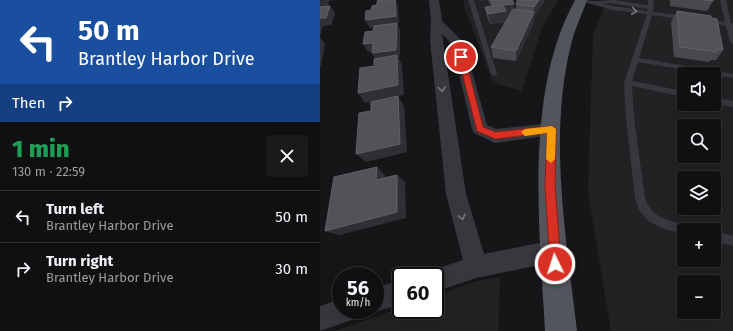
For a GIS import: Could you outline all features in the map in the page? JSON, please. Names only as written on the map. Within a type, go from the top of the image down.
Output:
[{"type":"main road","points":[[561,331],[550,186],[553,104],[562,50],[574,12],[586,1]]},
{"type":"street","points":[[434,0],[437,22],[436,40],[456,194],[476,266]]},
{"type":"street","points":[[437,22],[458,43],[480,129],[495,136],[552,129]]},
{"type":"street","points":[[444,277],[476,266],[554,251]]},
{"type":"street","points":[[320,319],[332,315]]},
{"type":"lane","points":[[471,0],[494,74]]},
{"type":"lane","points":[[651,0],[650,10],[628,83],[630,118],[642,207],[647,216],[656,221],[677,227]]},
{"type":"lane","points":[[723,0],[730,22],[733,42]]},
{"type":"lane","points":[[586,1],[612,8],[650,10],[690,16]]},
{"type":"lane","points":[[705,16],[730,22]]},
{"type":"lane","points":[[698,20],[730,22]]},
{"type":"lane","points":[[636,59],[733,76]]},
{"type":"lane","points":[[628,83],[677,93]]},
{"type":"lane","points":[[721,101],[733,104]]},
{"type":"lane","points":[[721,238],[733,241]]},
{"type":"shaded area","points":[[464,0],[559,0],[543,25],[522,91],[493,83],[464,6]]},
{"type":"shaded area","points":[[607,0],[733,0],[733,331],[611,331],[588,192],[593,35]]},
{"type":"shaded area","points":[[500,277],[498,331],[334,331],[369,319],[384,319],[384,314],[392,311],[392,319],[444,319],[444,293],[477,281]]},
{"type":"building","points":[[395,0],[396,16],[365,20],[366,11],[371,10],[372,6],[377,5],[377,1]]},
{"type":"building","points":[[491,0],[512,0],[514,4],[503,5],[506,11],[488,14],[485,7],[494,6]]},
{"type":"building","points":[[518,0],[539,0],[534,7],[516,4]]},
{"type":"building","points":[[330,6],[326,18],[320,18],[320,7]]},
{"type":"building","points":[[513,9],[534,12],[516,51],[491,47]]},
{"type":"building","points":[[677,11],[711,16],[712,18],[717,19],[723,50],[716,49],[717,52],[680,47]]},
{"type":"building","points":[[397,23],[396,50],[372,53],[373,43],[363,44],[365,32],[373,31],[374,26]]},
{"type":"building","points":[[397,55],[398,85],[358,93],[360,68],[374,66],[374,59]]},
{"type":"building","points":[[398,96],[400,144],[356,154],[359,113],[371,111],[371,102]]},
{"type":"building","points":[[377,167],[376,180],[397,175],[397,212],[325,231],[334,177]]},
{"type":"slow traffic","points":[[525,132],[552,129],[551,159]]},
{"type":"route","points":[[461,57],[480,129],[495,136],[552,129],[550,186],[555,264]]}]
